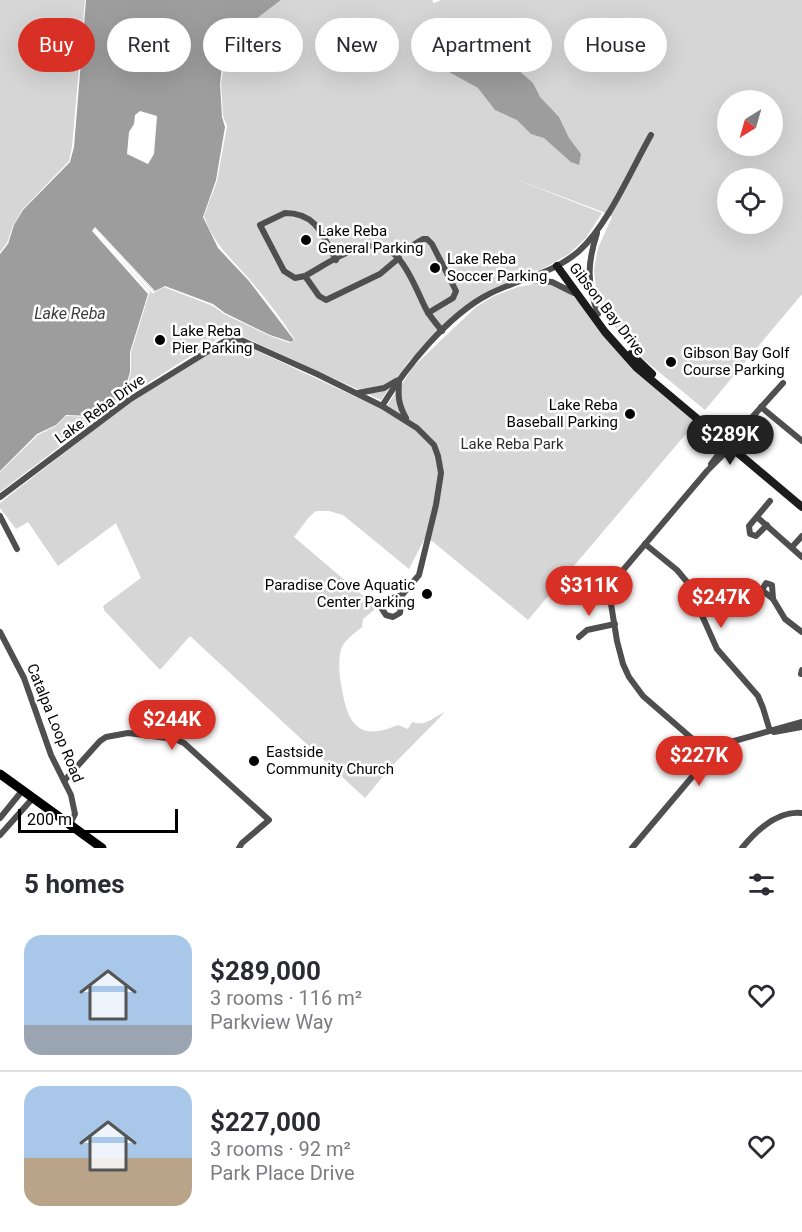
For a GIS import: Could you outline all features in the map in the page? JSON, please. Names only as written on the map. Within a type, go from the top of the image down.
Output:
[{"type":"main road","points":[[0,774],[102,848]]},
{"type":"street","points":[[382,405],[417,356],[442,331],[481,299],[559,265],[586,244],[599,227],[651,135]]},
{"type":"street","points":[[336,260],[318,226],[310,220],[285,213],[261,225],[284,271],[295,278],[305,276],[336,260],[357,249],[369,246],[384,248],[398,257],[428,313],[442,331]]},
{"type":"street","points":[[598,314],[591,293],[589,272],[592,248],[599,227]]},
{"type":"street","points":[[305,276],[319,296],[326,300],[380,274],[398,257],[423,239],[427,239],[432,244],[456,291],[453,298],[428,313]]},
{"type":"street","name":"Gibson Bay Drive","points":[[559,265],[578,296],[630,357],[730,443],[802,500]]},
{"type":"street","name":"Gibson Bay Drive","points":[[559,265],[630,357]]},
{"type":"street","points":[[524,280],[552,282],[578,296]]},
{"type":"street","name":"Lake Reba Drive","points":[[0,497],[129,400],[228,340],[246,342],[382,405],[422,432],[434,446],[441,473],[422,567],[419,575],[402,595]]},
{"type":"street","points":[[358,393],[384,388],[399,379]]},
{"type":"street","points":[[399,379],[399,405],[408,421]]},
{"type":"street","points":[[711,754],[638,690],[623,664],[611,604],[612,590],[619,576],[645,544],[783,383]]},
{"type":"street","points":[[761,406],[802,441]]},
{"type":"street","name":"Gibson Bay Drive","points":[[730,443],[802,507]]},
{"type":"street","points":[[767,525],[758,534],[752,535],[748,529],[770,501]]},
{"type":"street","points":[[0,516],[17,549]]},
{"type":"street","points":[[757,517],[797,552]]},
{"type":"street","points":[[797,552],[802,536]]},
{"type":"street","points":[[645,544],[677,570],[687,582],[717,649],[758,696],[770,731]]},
{"type":"street","points":[[797,552],[802,545]]},
{"type":"street","points":[[773,599],[785,619],[802,632]]},
{"type":"street","points":[[579,637],[587,630],[615,624]]},
{"type":"street","name":"Catalpa Loop Road","points":[[0,632],[24,678],[51,755],[74,807],[75,814],[69,826]]},
{"type":"street","points":[[632,848],[711,754],[726,743],[802,722]]},
{"type":"street","points":[[770,731],[780,732],[802,727]]},
{"type":"street","points":[[64,781],[106,736],[128,733],[175,740],[194,750],[269,820],[239,848]]},
{"type":"street","points":[[0,818],[22,791]]},
{"type":"street","points":[[0,835],[32,799]]},
{"type":"street","points":[[742,848],[765,825],[802,808]]},
{"type":"street","points":[[794,812],[802,813]]},
{"type":"green space","points":[[0,0],[85,0],[83,18],[18,18],[18,72],[79,72],[69,161],[22,210],[7,243],[0,252]]},
{"type":"green space","points":[[281,0],[432,0],[434,3],[441,0],[802,0],[802,294],[705,410],[642,358],[602,311],[596,290],[594,269],[598,248],[612,217],[603,212],[510,177],[602,213],[586,238],[569,254],[544,268],[487,291],[464,307],[409,361],[381,400],[241,336],[228,335],[219,338],[121,400],[0,492],[0,472],[38,435],[56,426],[66,416],[93,417],[99,415],[126,389],[131,372],[131,352],[149,294],[93,231],[95,228],[155,292],[164,287],[213,306],[224,314],[270,336],[290,343],[295,340],[268,302],[218,243],[204,216],[217,181],[227,126],[223,116],[221,83],[223,72],[303,72],[303,18],[257,18]]},
{"type":"green space","name":"Lake Reba Park","points":[[539,283],[568,291],[696,422],[528,620],[432,541],[425,538],[409,569],[343,515],[329,511],[316,511],[309,517],[294,537],[374,605],[374,610],[363,619],[362,627],[346,641],[341,651],[340,680],[343,697],[351,718],[363,730],[384,730],[398,725],[408,729],[412,722],[425,722],[445,712],[390,768],[365,798],[190,636],[160,670],[104,610],[103,606],[141,578],[116,523],[58,566],[28,522],[16,529],[0,508],[0,503],[127,404],[225,344],[233,342],[242,344],[384,410],[414,366],[476,307],[494,296],[518,287]]},
{"type":"water","name":"Lake Reba","points":[[86,0],[281,0],[257,18],[203,18],[203,72],[221,72],[222,117],[225,127],[216,180],[203,217],[218,248],[249,281],[294,340],[291,342],[270,335],[225,313],[213,304],[165,286],[155,291],[95,227],[92,231],[148,294],[130,352],[130,372],[125,389],[108,407],[93,416],[66,415],[56,425],[37,434],[0,471],[0,254],[8,244],[14,225],[23,210],[70,162],[74,147],[80,72],[95,72],[95,18],[85,18]],"holes":[[[140,111],[157,116],[154,154],[148,164],[127,154],[129,132],[134,124],[135,115]]]},
{"type":"water","points":[[449,72],[521,72],[533,83],[540,97],[559,117],[569,138],[581,154],[579,165],[571,162],[544,138],[531,134],[517,120],[495,110],[478,88]]},
{"type":"pier","points":[[95,228],[155,293],[152,293],[107,244],[150,292],[149,294],[93,231]]},
{"type":"place","name":"Lake Reba General Parking","points":[[306,240]]},
{"type":"place","name":"Lake Reba Soccer Parking","points":[[435,268]]},
{"type":"place","name":"Lake Reba Pier Parking","points":[[160,340]]},
{"type":"place","name":"Gibson Bay Golf Course Parking","points":[[671,362]]},
{"type":"place","name":"Lake Reba Baseball Parking","points":[[630,414]]},
{"type":"place","name":"Paradise Cove Aquatic Center Parking","points":[[427,594]]},
{"type":"place","name":"Eastside Community Church","points":[[254,761]]}]
